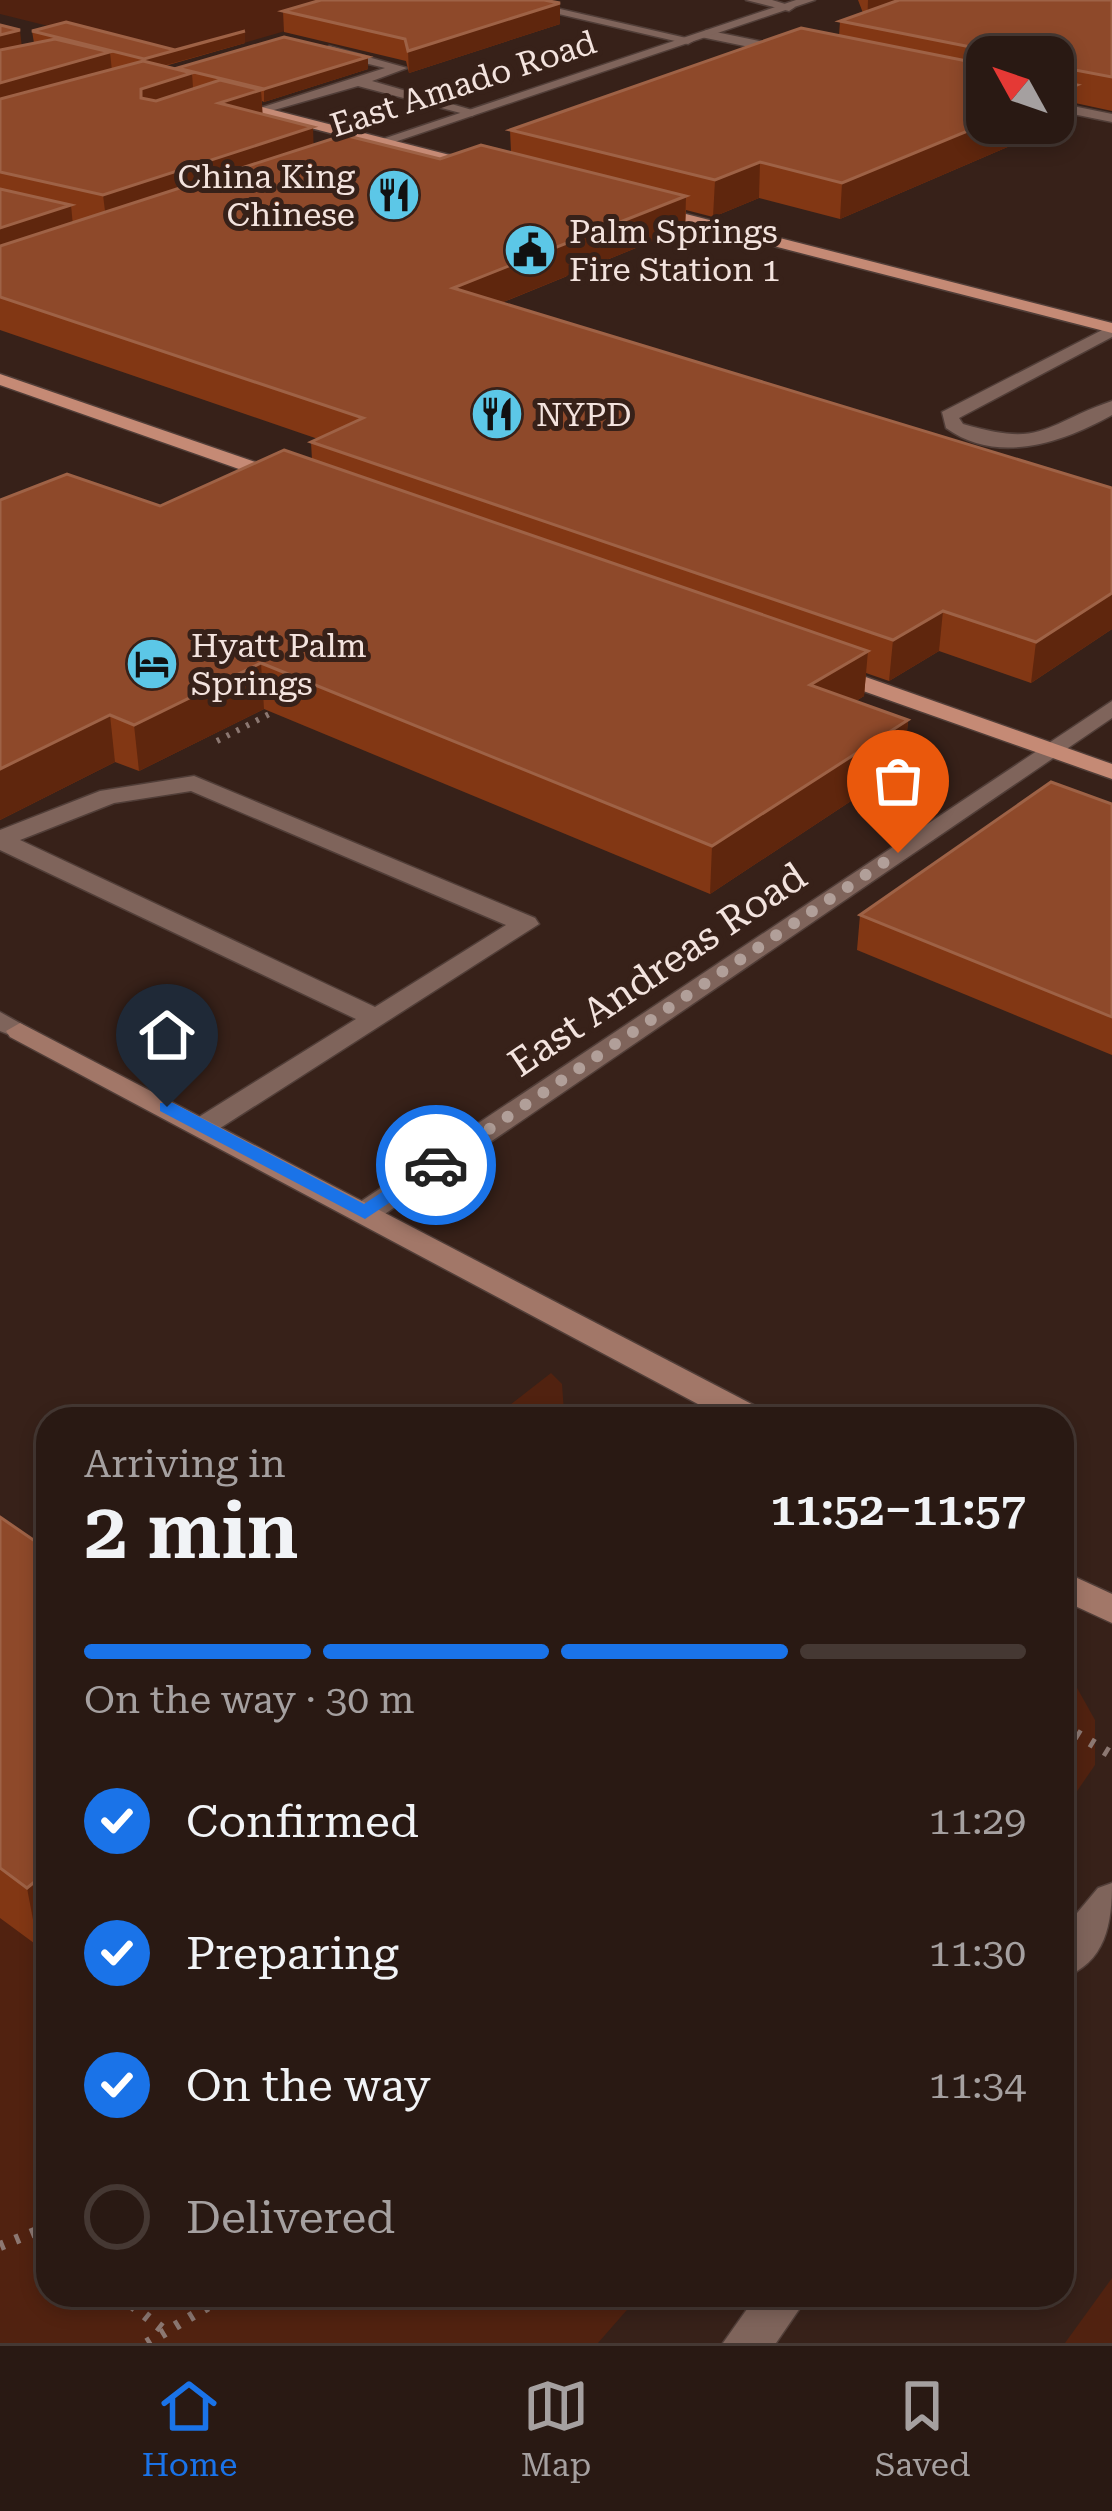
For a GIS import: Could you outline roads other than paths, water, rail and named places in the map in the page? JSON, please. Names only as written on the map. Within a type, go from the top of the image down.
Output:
[{"type":"main road","points":[[224,101],[492,170]]},
{"type":"main road","points":[[624,203],[1112,329]]},
{"type":"main road","points":[[0,379],[310,488]]},
{"type":"main road","points":[[806,663],[1112,772]]},
{"type":"street","points":[[504,0],[688,40]]},
{"type":"street","points":[[752,0],[788,7]]},
{"type":"street","name":"East Amado Road","points":[[340,156],[809,0]]},
{"type":"street","points":[[706,34],[807,55]]},
{"type":"street","points":[[308,46],[400,68],[357,82],[310,85]]},
{"type":"street","points":[[357,82],[472,112]]},
{"type":"street","points":[[265,111],[334,83]]},
{"type":"street","points":[[205,101],[224,101]]},
{"type":"street","points":[[1074,110],[1112,118]]},
{"type":"street","points":[[1112,329],[949,416],[955,428],[988,439],[1025,443],[1053,441],[1112,407]]},
{"type":"street","name":"East Andreas Road","points":[[365,1213],[1112,708]]},
{"type":"street","points":[[0,840],[109,796],[194,783],[526,924],[204,1126]]},
{"type":"street","points":[[0,840],[376,1018]]},
{"type":"street","points":[[7,1032],[204,1126],[730,1407]]},
{"type":"street","points":[[1074,1590],[1112,1610]]},
{"type":"street","points":[[1074,1946],[1112,1900]]},
{"type":"street","points":[[747,2343],[776,2307]]},
{"type":"place","name":"China King Chinese","points":[[394,195]]},
{"type":"place","name":"Palm Springs Fire Station 1","points":[[530,250]]},
{"type":"place","name":"NYPD","points":[[497,414]]},
{"type":"place","name":"Hyatt Palm Springs","points":[[152,664]]}]
